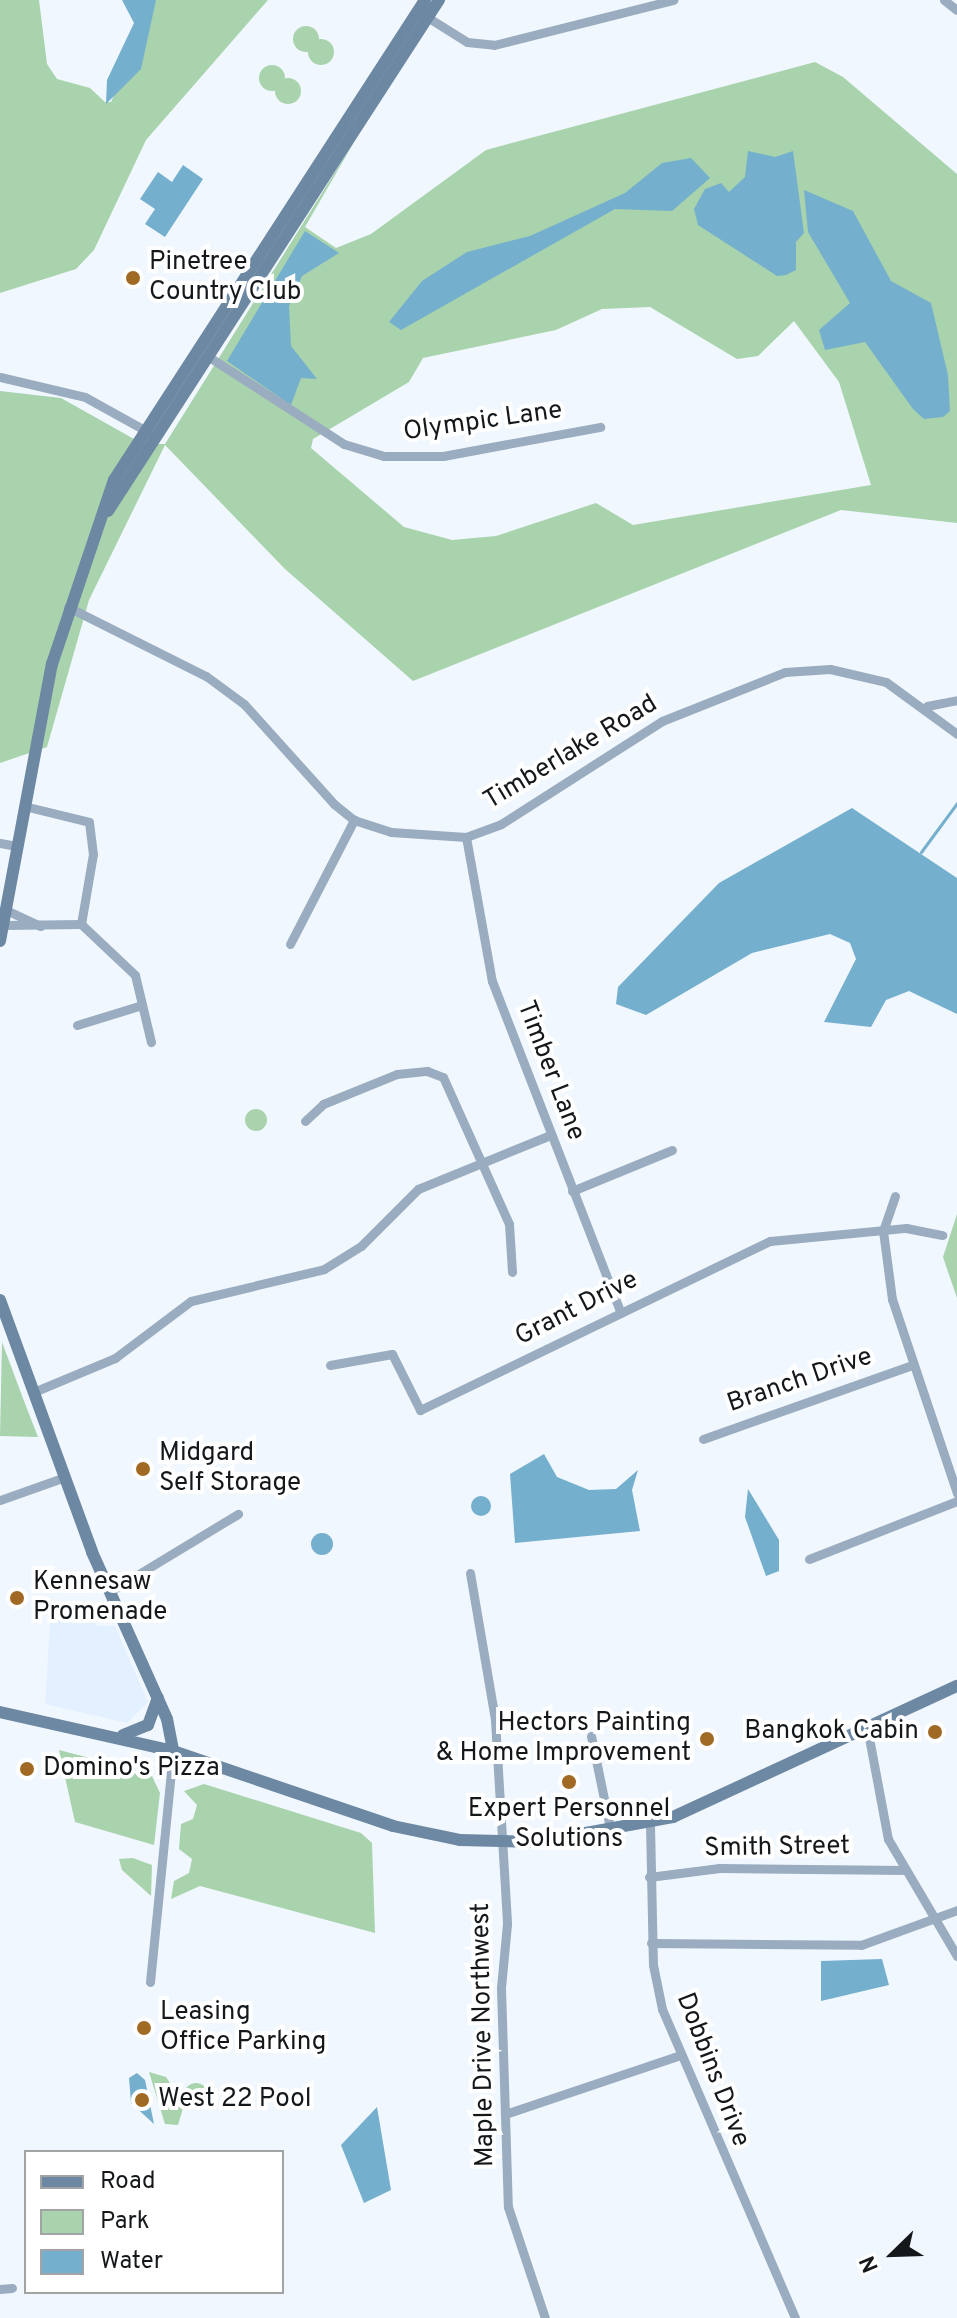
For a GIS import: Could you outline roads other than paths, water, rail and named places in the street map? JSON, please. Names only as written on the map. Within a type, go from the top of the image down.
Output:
[{"type":"street","points":[[0,941],[24,806],[68,607],[100,524],[143,429],[423,9],[439,0]]},
{"type":"street","points":[[423,9],[467,42],[494,45],[673,0]]},
{"type":"street","points":[[944,0],[957,10]]},
{"type":"street","points":[[100,524],[209,357],[423,9]]},
{"type":"street","name":"Olympic Lane","points":[[209,357],[344,444],[384,456],[443,456],[600,427]]},
{"type":"street","points":[[0,377],[74,392],[156,437]]},
{"type":"street","name":"Timberlake Road","points":[[68,607],[172,653],[226,690],[354,820],[391,832],[466,837],[531,809],[662,721],[761,678],[830,669],[886,682],[927,706],[956,729]]},
{"type":"street","points":[[927,706],[957,700]]},
{"type":"street","points":[[24,806],[89,822],[93,854],[81,924]]},
{"type":"street","points":[[290,944],[354,820]]},
{"type":"street","name":"Timber Lane","points":[[466,837],[492,981],[621,1313]]},
{"type":"street","points":[[0,843],[17,846]]},
{"type":"street","points":[[6,910],[41,926]]},
{"type":"street","points":[[3,925],[81,924],[135,975],[151,1042]]},
{"type":"street","points":[[77,1025],[142,1005]]},
{"type":"street","points":[[305,1121],[323,1104],[397,1074],[427,1071],[454,1092],[484,1162],[509,1224],[512,1272]]},
{"type":"street","points":[[36,1391],[115,1358],[191,1301],[331,1266],[418,1189],[550,1135]]},
{"type":"street","points":[[572,1191],[672,1150]]},
{"type":"street","points":[[895,1196],[883,1231],[912,1365],[957,1493]]},
{"type":"street","name":"Grant Drive","points":[[330,1365],[392,1354],[411,1405],[420,1410],[455,1401],[621,1313],[770,1241],[883,1231],[942,1235]]},
{"type":"street","points":[[0,1300],[109,1592],[158,1698],[173,1751],[150,1982]]},
{"type":"street","name":"Branch Drive","points":[[703,1439],[912,1365]]},
{"type":"street","points":[[0,1500],[65,1477]]},
{"type":"street","points":[[809,1559],[957,1501]]},
{"type":"street","points":[[109,1592],[238,1514]]},
{"type":"street","name":"Maple Drive Northwest","points":[[470,1573],[495,1720],[498,1842],[507,1924],[505,2114],[513,2234],[545,2318]]},
{"type":"street","points":[[0,1712],[119,1736],[173,1751],[379,1823],[498,1842],[611,1833],[650,1824],[957,1686]]},
{"type":"street","points":[[119,1736],[148,1725],[158,1698]]},
{"type":"street","points":[[867,1727],[882,1823],[905,1870],[957,1956]]},
{"type":"street","points":[[591,1736],[611,1833]]},
{"type":"street","name":"Dobbins Drive","points":[[650,1824],[651,1943],[677,2056],[795,2318]]},
{"type":"street","name":"Smith Street","points":[[649,1877],[719,1868],[905,1870]]},
{"type":"street","points":[[651,1943],[861,1945],[935,1922],[957,1910]]},
{"type":"street","points":[[505,2114],[677,2056]]},
{"type":"street","points":[[0,2289],[12,2288]]},
{"type":"water","points":[[122,0],[156,0],[141,69],[106,104],[107,80],[134,23]]},
{"type":"water","points":[[748,151],[775,157],[793,151],[804,233],[796,242],[796,270],[786,275],[777,276],[698,225],[694,209],[705,189],[721,183],[729,192],[745,177]]},
{"type":"water","points":[[691,158],[710,178],[672,211],[615,209],[401,330],[389,322],[422,281],[467,252],[530,236],[625,193],[662,163]]},
{"type":"water","points":[[183,165],[203,179],[165,237],[145,224],[155,209],[140,199],[158,172],[172,182]]},
{"type":"water","points":[[804,190],[853,211],[891,281],[931,303],[948,375],[950,411],[943,417],[924,419],[913,409],[865,342],[825,350],[819,330],[850,303],[808,232]]},
{"type":"water","points":[[305,231],[339,253],[302,276],[289,306],[291,346],[317,379],[301,378],[291,405],[227,361]]},
{"type":"water","points":[[852,808],[957,878],[957,1014],[909,991],[886,1000],[871,1027],[824,1022],[856,959],[850,943],[830,934],[752,953],[646,1015],[616,1004],[618,987],[719,883]]},
{"type":"water","points":[[544,1454],[557,1477],[589,1490],[616,1489],[638,1470],[632,1490],[640,1531],[515,1543],[510,1474]]},
{"type":"water","points":[[748,1489],[779,1540],[779,1571],[766,1576],[745,1517]]},
{"type":"water","points":[[477,1496],[485,1496],[491,1506],[485,1516],[477,1516],[471,1510],[471,1502]]},
{"type":"water","points":[[322,1533],[330,1536],[333,1544],[330,1552],[322,1555],[314,1552],[311,1544],[314,1536]]},
{"type":"water","points":[[882,1959],[889,1985],[821,2001],[821,1961]]},
{"type":"water","name":"West 22 Pool","points":[[137,2073],[145,2080],[154,2124],[131,2103],[129,2078]]},
{"type":"water","points":[[377,2107],[391,2190],[364,2203],[341,2145]]},
{"type":"waterway","points":[[921,852],[957,803]]},
{"type":"place","name":"Pinetree Country Club","points":[[133,278]]},
{"type":"place","name":"Midgard Self Storage","points":[[143,1469]]},
{"type":"place","name":"Kennesaw Promenade","points":[[17,1598]]},
{"type":"place","name":"Bangkok Cabin","points":[[935,1732]]},
{"type":"place","name":"Hectors Painting & Home Improvement","points":[[707,1739]]},
{"type":"place","name":"Domino's Pizza","points":[[27,1769]]},
{"type":"place","name":"Expert Personnel Solutions","points":[[569,1782]]},
{"type":"place","name":"Leasing Office Parking","points":[[144,2028]]},
{"type":"place","name":"West 22 Pool","points":[[142,2100]]}]
